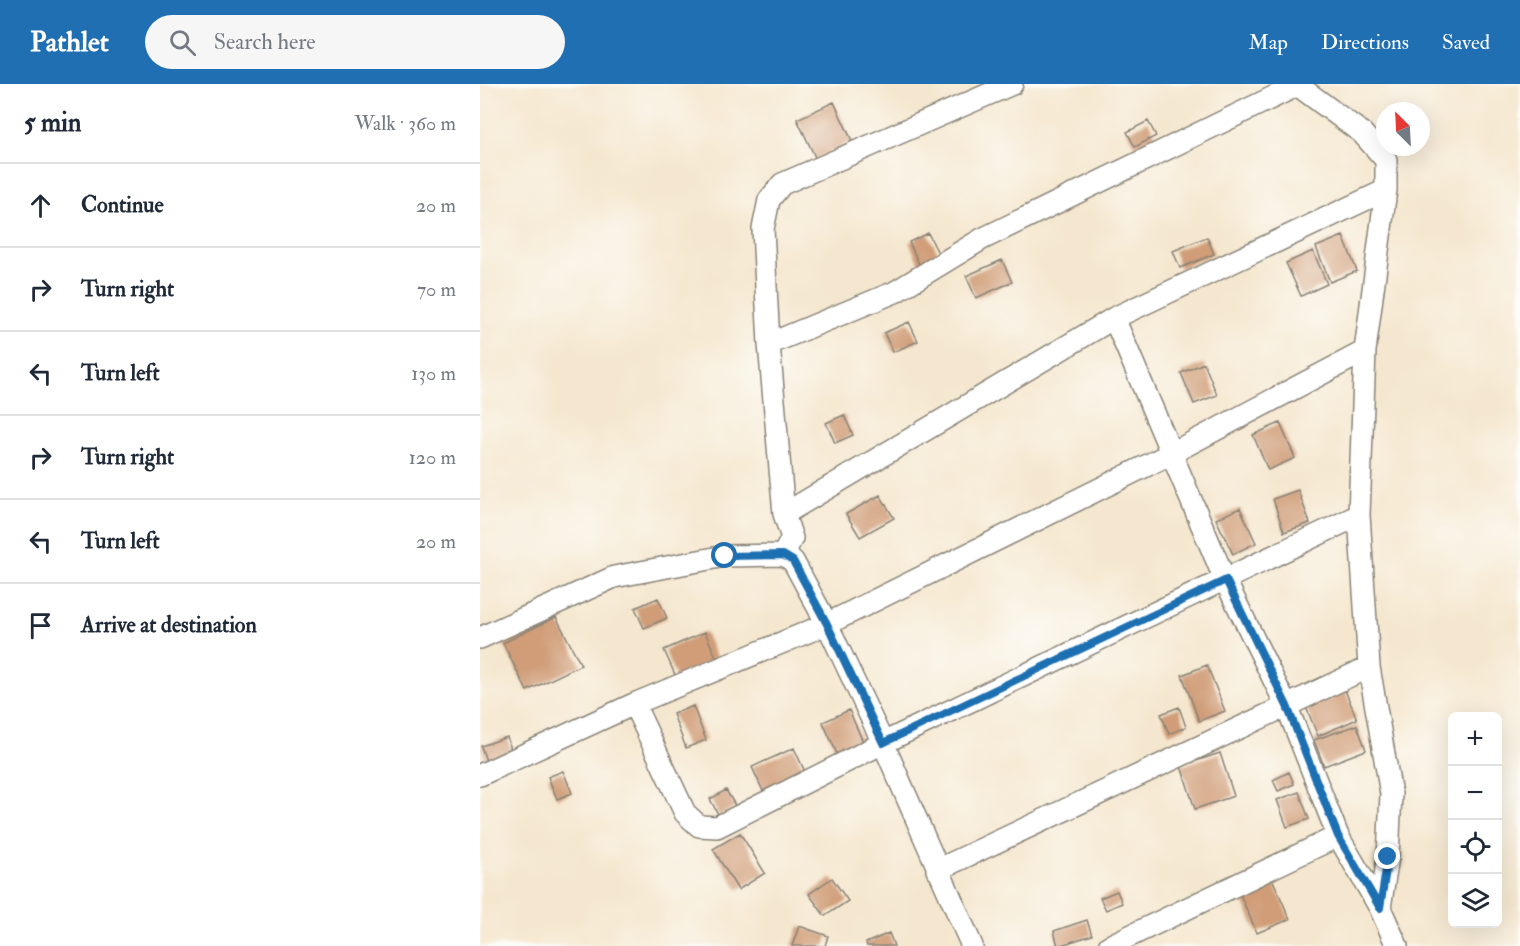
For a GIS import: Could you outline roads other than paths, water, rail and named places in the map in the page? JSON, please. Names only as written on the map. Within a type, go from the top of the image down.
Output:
[{"type":"street","points":[[783,555],[792,538],[784,514],[769,344],[763,229],[769,200],[782,184],[1012,84]]},
{"type":"street","points":[[769,344],[895,292],[982,239],[1297,85],[1362,133],[1386,160],[1386,190],[1365,351],[1359,515],[1369,667],[1391,794],[1388,857],[1380,908]]},
{"type":"street","points":[[784,514],[1114,318],[1386,190]]},
{"type":"street","points":[[1114,318],[1226,580],[1287,706],[1338,836],[1380,908],[1396,946]]},
{"type":"street","points":[[480,776],[634,704],[827,624],[1172,453],[1365,351]]},
{"type":"street","points":[[634,704],[685,813],[699,826],[717,827],[883,743],[1359,515]]},
{"type":"street","points":[[480,638],[614,577],[725,556],[783,555],[793,561],[827,624],[883,743],[972,946]]},
{"type":"street","points":[[937,870],[1369,667]]},
{"type":"street","points":[[1109,946],[1338,836]]}]
